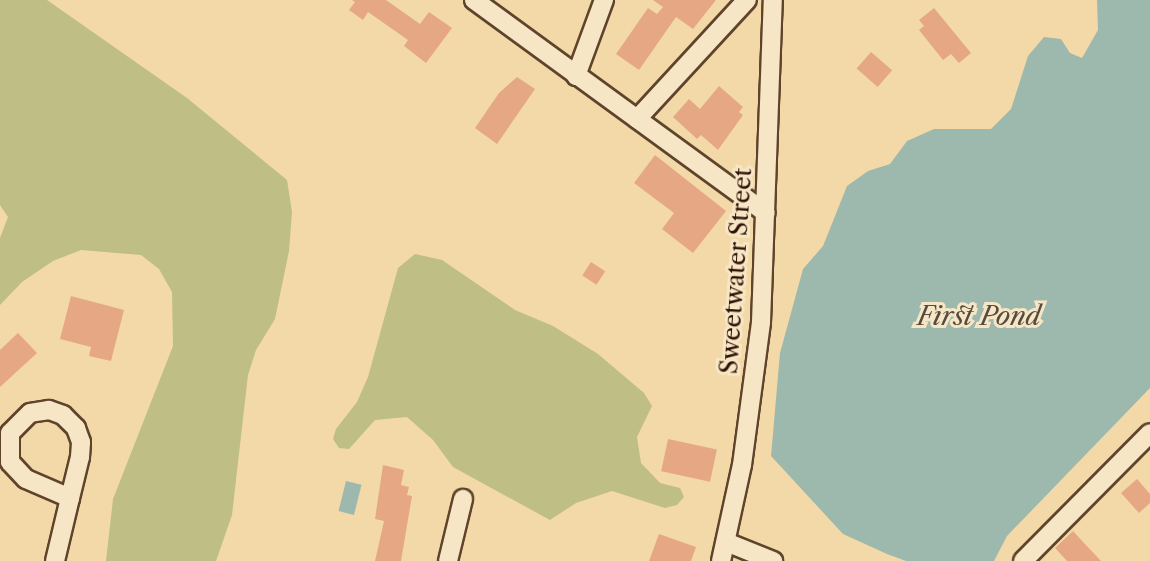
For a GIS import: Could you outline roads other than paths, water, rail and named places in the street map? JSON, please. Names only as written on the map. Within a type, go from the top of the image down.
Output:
[{"type":"street","points":[[474,0],[765,213]]},
{"type":"street","points":[[576,76],[604,0]]},
{"type":"street","points":[[642,123],[747,0]]},
{"type":"street","name":"Sweetwater Street","points":[[721,561],[757,356],[773,0]]},
{"type":"street","points":[[55,561],[81,452],[79,433],[58,413],[30,413],[10,433],[10,461],[26,479],[70,498]]},
{"type":"street","points":[[1023,561],[1150,433]]},
{"type":"street","points":[[448,561],[463,499]]},
{"type":"street","points":[[726,542],[773,561]]},
{"type":"water","name":"First Pond","points":[[1097,0],[1150,0],[1150,388],[1007,536],[994,561],[906,561],[843,534],[771,456],[780,353],[803,269],[823,246],[847,186],[868,171],[890,164],[907,141],[934,129],[991,129],[1011,109],[1028,56],[1044,37],[1061,39],[1070,53],[1082,58],[1098,30]]},
{"type":"water","points":[[346,481],[362,485],[354,515],[339,511]]}]
